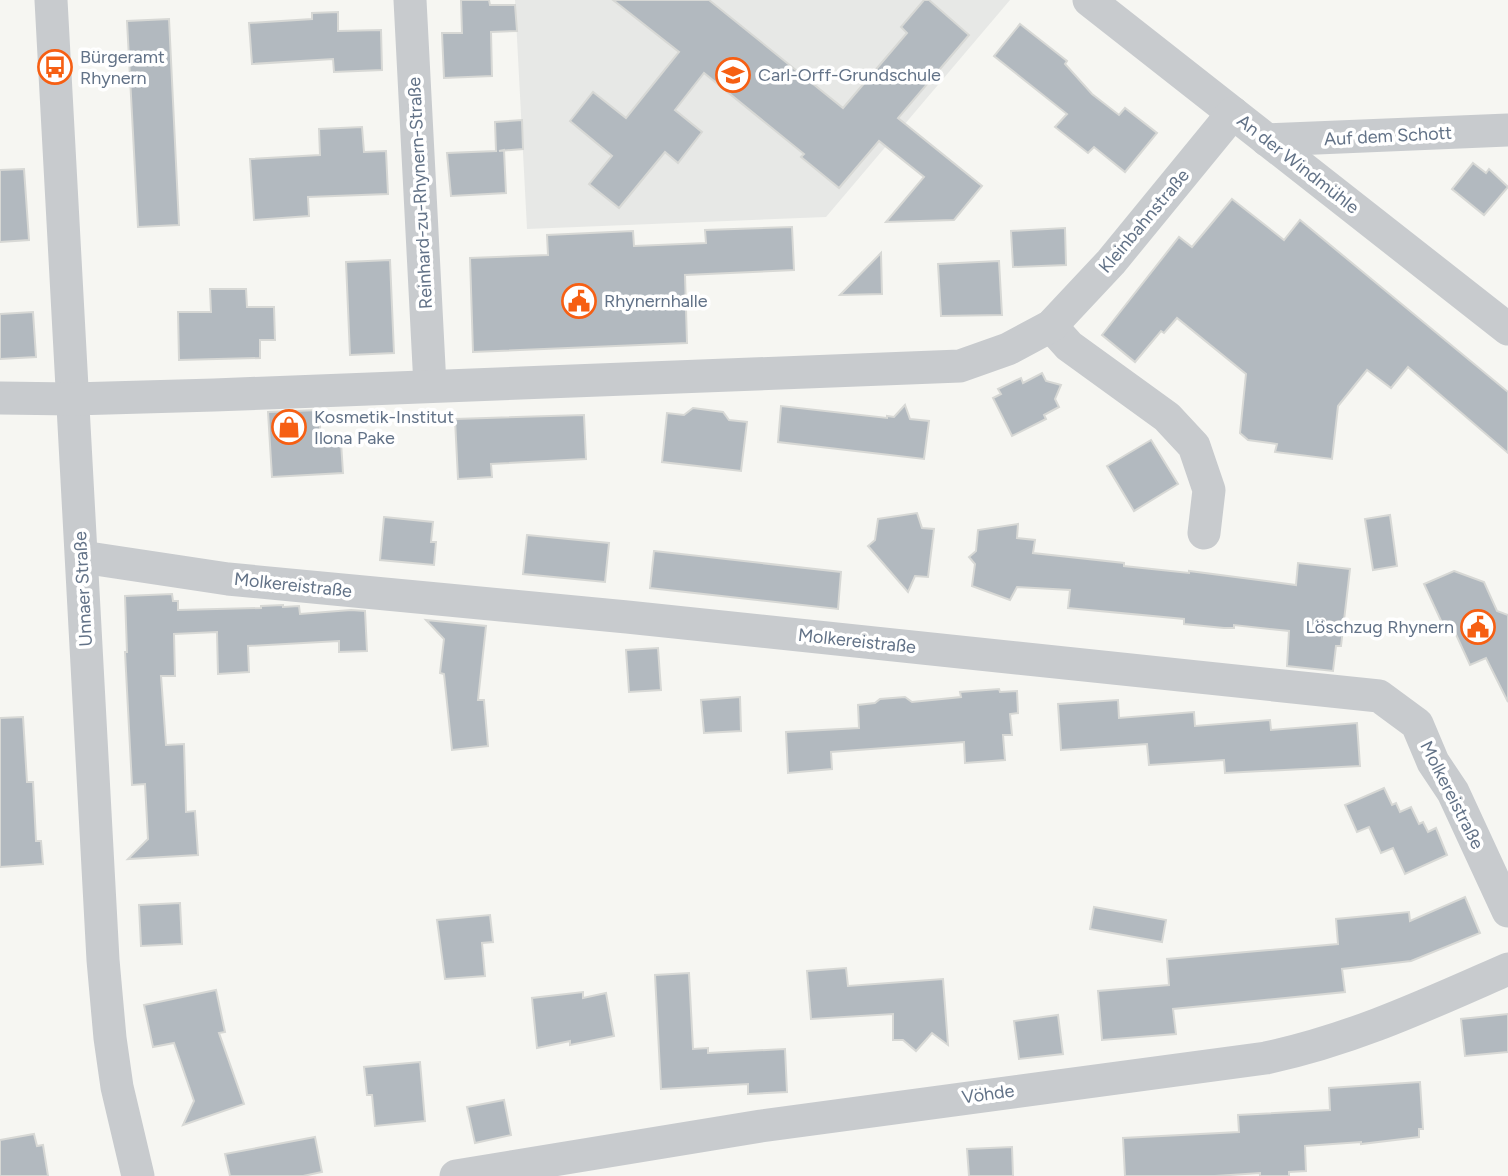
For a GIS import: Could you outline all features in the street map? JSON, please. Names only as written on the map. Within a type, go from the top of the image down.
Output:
[{"type":"street","name":"Unnaer Straße","points":[[51,0],[94,810],[110,1038],[117,1087],[138,1176]]},
{"type":"street","name":"Reinhard-zu-Rhynern-Straße","points":[[410,0],[430,386]]},
{"type":"street","name":"An der Windmühle","points":[[1089,0],[1508,329]]},
{"type":"street","name":"Kleinbahnstraße","points":[[0,398],[73,399],[960,366],[1008,349],[1051,326],[1111,262],[1233,113]]},
{"type":"street","name":"Auf dem Schott","points":[[1267,140],[1508,130]]},
{"type":"street","points":[[1051,326],[1069,346],[1167,416],[1194,446],[1209,490],[1203,533]]},
{"type":"street","name":"Molkereistraße","points":[[82,558],[228,579],[627,617],[1379,696],[1417,724],[1433,762],[1453,792],[1508,911]]},
{"type":"street","name":"Vöhde","points":[[456,1176],[761,1126],[1266,1058],[1313,1048],[1377,1026],[1508,969]]},
{"type":"shaded area","name":"Carl-Orff-Grundschule","points":[[515,0],[1010,0],[826,217],[527,229]]},
{"type":"building","points":[[461,0],[489,0],[490,5],[515,5],[517,31],[491,32],[492,76],[444,78],[442,33],[462,33]]},
{"type":"building","points":[[613,0],[709,0],[843,108],[907,33],[901,27],[924,0],[929,0],[969,35],[898,118],[982,186],[954,220],[886,222],[924,177],[879,141],[839,188],[801,157],[804,154],[704,73],[675,110],[702,132],[678,163],[665,152],[619,208],[589,184],[612,156],[570,121],[593,92],[626,118],[679,52]]},
{"type":"building","points":[[338,12],[338,31],[381,30],[382,70],[334,72],[333,59],[252,64],[249,23],[312,19],[312,13]]},
{"type":"building","points":[[169,19],[179,225],[138,227],[127,21]]},
{"type":"building","points":[[1020,24],[1067,61],[1065,64],[1092,94],[1119,115],[1125,108],[1157,133],[1125,172],[1094,147],[1088,153],[1055,127],[1067,114],[994,56]]},
{"type":"building","points":[[522,120],[523,149],[504,151],[506,193],[451,196],[447,153],[496,151],[495,122]]},
{"type":"building","points":[[362,127],[364,152],[386,151],[388,194],[308,197],[309,216],[254,220],[250,159],[320,155],[319,129]]},
{"type":"building","points":[[1473,163],[1486,173],[1489,169],[1508,187],[1484,215],[1452,189]]},
{"type":"building","points":[[24,169],[29,240],[0,242],[0,170]]},
{"type":"building","points":[[1232,199],[1284,240],[1300,220],[1508,392],[1508,453],[1408,367],[1391,388],[1367,370],[1338,406],[1332,459],[1275,452],[1277,444],[1248,440],[1240,433],[1246,374],[1177,318],[1164,333],[1161,331],[1135,362],[1102,335],[1179,237],[1192,247]]},
{"type":"building","name":"Rhynernhalle","points":[[792,227],[794,270],[685,275],[687,343],[473,352],[470,258],[548,255],[547,235],[633,231],[634,246],[706,243],[705,230]]},
{"type":"building","points":[[1065,228],[1066,265],[1013,267],[1011,231]]},
{"type":"building","points":[[881,253],[882,294],[840,295]]},
{"type":"building","points":[[390,260],[394,353],[350,355],[346,262]]},
{"type":"building","points":[[999,261],[1002,315],[941,316],[938,264]]},
{"type":"building","points":[[210,289],[246,289],[247,307],[274,307],[275,340],[260,340],[260,358],[179,360],[178,312],[211,312]]},
{"type":"building","points":[[33,312],[36,357],[0,359],[0,314]]},
{"type":"building","points":[[1042,373],[1046,381],[1061,385],[1055,399],[1059,407],[1044,415],[1046,419],[1012,436],[993,398],[1001,394],[998,389],[1021,378],[1023,383]]},
{"type":"building","points":[[905,405],[910,419],[929,421],[924,459],[778,442],[781,406],[887,418],[894,417]]},
{"type":"building","points":[[693,408],[723,412],[729,420],[747,422],[741,471],[662,462],[667,413],[684,415]]},
{"type":"building","points":[[319,410],[321,443],[341,442],[343,473],[272,477],[268,412]]},
{"type":"building","points":[[584,415],[586,459],[491,464],[492,477],[458,479],[455,419]]},
{"type":"building","points":[[1151,440],[1178,484],[1134,511],[1107,466]]},
{"type":"building","points":[[917,513],[922,528],[934,529],[928,577],[915,576],[908,592],[868,546],[875,540],[878,519]]},
{"type":"building","points":[[1390,515],[1397,566],[1373,570],[1365,519]]},
{"type":"building","points":[[384,517],[433,522],[431,542],[436,542],[434,565],[380,560]]},
{"type":"building","points":[[1018,524],[1017,538],[1035,540],[1033,553],[1124,563],[1124,566],[1189,571],[1296,585],[1298,563],[1350,569],[1341,646],[1336,646],[1333,671],[1287,666],[1289,631],[1234,625],[1234,628],[1224,628],[1184,624],[1184,619],[1068,608],[1070,590],[1017,587],[1010,600],[972,586],[975,564],[969,557],[976,551],[978,530]]},
{"type":"building","points":[[527,535],[609,543],[605,582],[523,574]]},
{"type":"building","points":[[654,551],[841,572],[838,609],[650,588]]},
{"type":"building","name":"Löschzug Rhynern","points":[[1454,571],[1484,582],[1497,611],[1508,615],[1508,702],[1486,658],[1470,665],[1454,630],[1443,625],[1424,584]]},
{"type":"building","points":[[172,594],[173,601],[178,601],[178,610],[283,605],[299,606],[300,614],[365,611],[367,651],[339,652],[339,641],[248,646],[249,672],[218,674],[217,632],[174,634],[175,676],[161,676],[166,745],[184,744],[186,812],[195,811],[198,855],[128,859],[148,839],[145,784],[132,785],[125,596]]},
{"type":"building","points":[[426,620],[486,626],[478,700],[484,700],[488,746],[452,750],[444,674],[440,673],[444,639]]},
{"type":"building","points":[[658,648],[661,690],[629,692],[626,650]]},
{"type":"building","points":[[999,689],[1000,692],[1017,691],[1018,713],[1010,714],[1012,735],[1003,735],[1005,760],[965,763],[964,742],[831,752],[832,769],[788,773],[786,732],[859,728],[858,705],[875,703],[880,699],[905,697],[912,702],[961,697],[960,692]]},
{"type":"building","points":[[740,697],[741,731],[704,733],[701,700]]},
{"type":"building","points":[[1118,700],[1119,718],[1194,712],[1195,726],[1270,720],[1271,730],[1357,723],[1360,766],[1225,773],[1224,760],[1149,765],[1147,744],[1061,750],[1058,704]]},
{"type":"building","points":[[23,717],[27,782],[33,782],[36,841],[41,841],[43,864],[0,867],[0,718]]},
{"type":"building","points":[[1384,788],[1392,805],[1396,803],[1400,812],[1411,807],[1419,824],[1423,822],[1428,832],[1436,828],[1447,855],[1405,874],[1393,848],[1381,853],[1369,827],[1357,832],[1345,805]]},
{"type":"building","points":[[1465,897],[1480,933],[1411,961],[1342,969],[1345,992],[1173,1009],[1176,1034],[1102,1040],[1098,991],[1169,985],[1167,959],[1338,944],[1336,919],[1409,912],[1410,921]]},
{"type":"building","points":[[180,903],[182,944],[141,946],[139,905]]},
{"type":"building","points":[[1094,907],[1166,920],[1162,942],[1090,929]]},
{"type":"building","points":[[490,915],[493,942],[482,943],[485,976],[445,979],[437,920]]},
{"type":"building","points":[[846,968],[848,986],[943,979],[948,1045],[932,1033],[916,1051],[903,1040],[893,1040],[893,1014],[811,1019],[807,971]]},
{"type":"building","points":[[689,973],[693,1049],[708,1048],[708,1053],[785,1049],[787,1092],[748,1094],[748,1084],[661,1089],[655,975]]},
{"type":"building","points":[[216,990],[225,1032],[219,1033],[244,1104],[183,1125],[194,1101],[174,1043],[153,1047],[144,1005]]},
{"type":"building","points":[[583,992],[583,998],[606,993],[614,1036],[570,1045],[570,1041],[537,1048],[532,998]]},
{"type":"building","points":[[1508,1014],[1508,1052],[1465,1056],[1461,1019]]},
{"type":"building","points":[[1058,1015],[1063,1054],[1019,1059],[1014,1021]]},
{"type":"building","points":[[420,1062],[425,1121],[375,1126],[372,1095],[367,1095],[364,1067]]},
{"type":"building","points":[[1420,1082],[1423,1129],[1419,1129],[1419,1137],[1361,1144],[1305,1146],[1306,1171],[1289,1172],[1289,1176],[1260,1176],[1260,1173],[1125,1176],[1123,1138],[1239,1132],[1238,1115],[1330,1110],[1329,1088]]},
{"type":"building","points":[[504,1100],[511,1135],[475,1143],[467,1107]]},
{"type":"building","points":[[34,1134],[37,1146],[43,1145],[48,1176],[0,1176],[0,1140]]},
{"type":"building","points":[[315,1137],[322,1172],[303,1176],[230,1176],[225,1154]]},
{"type":"building","points":[[1012,1147],[1013,1176],[969,1176],[967,1149]]},
{"type":"place","name":"Bürgeramt Rhynern","points":[[55,67]]},
{"type":"place","name":"Carl-Orff-Grundschule","points":[[733,75]]},
{"type":"place","name":"Rhynernhalle","points":[[579,301]]},
{"type":"place","name":"Kosmetik-Institut Ilona Pake","points":[[289,427]]},
{"type":"place","name":"Löschzug Rhynern","points":[[1478,627]]}]
